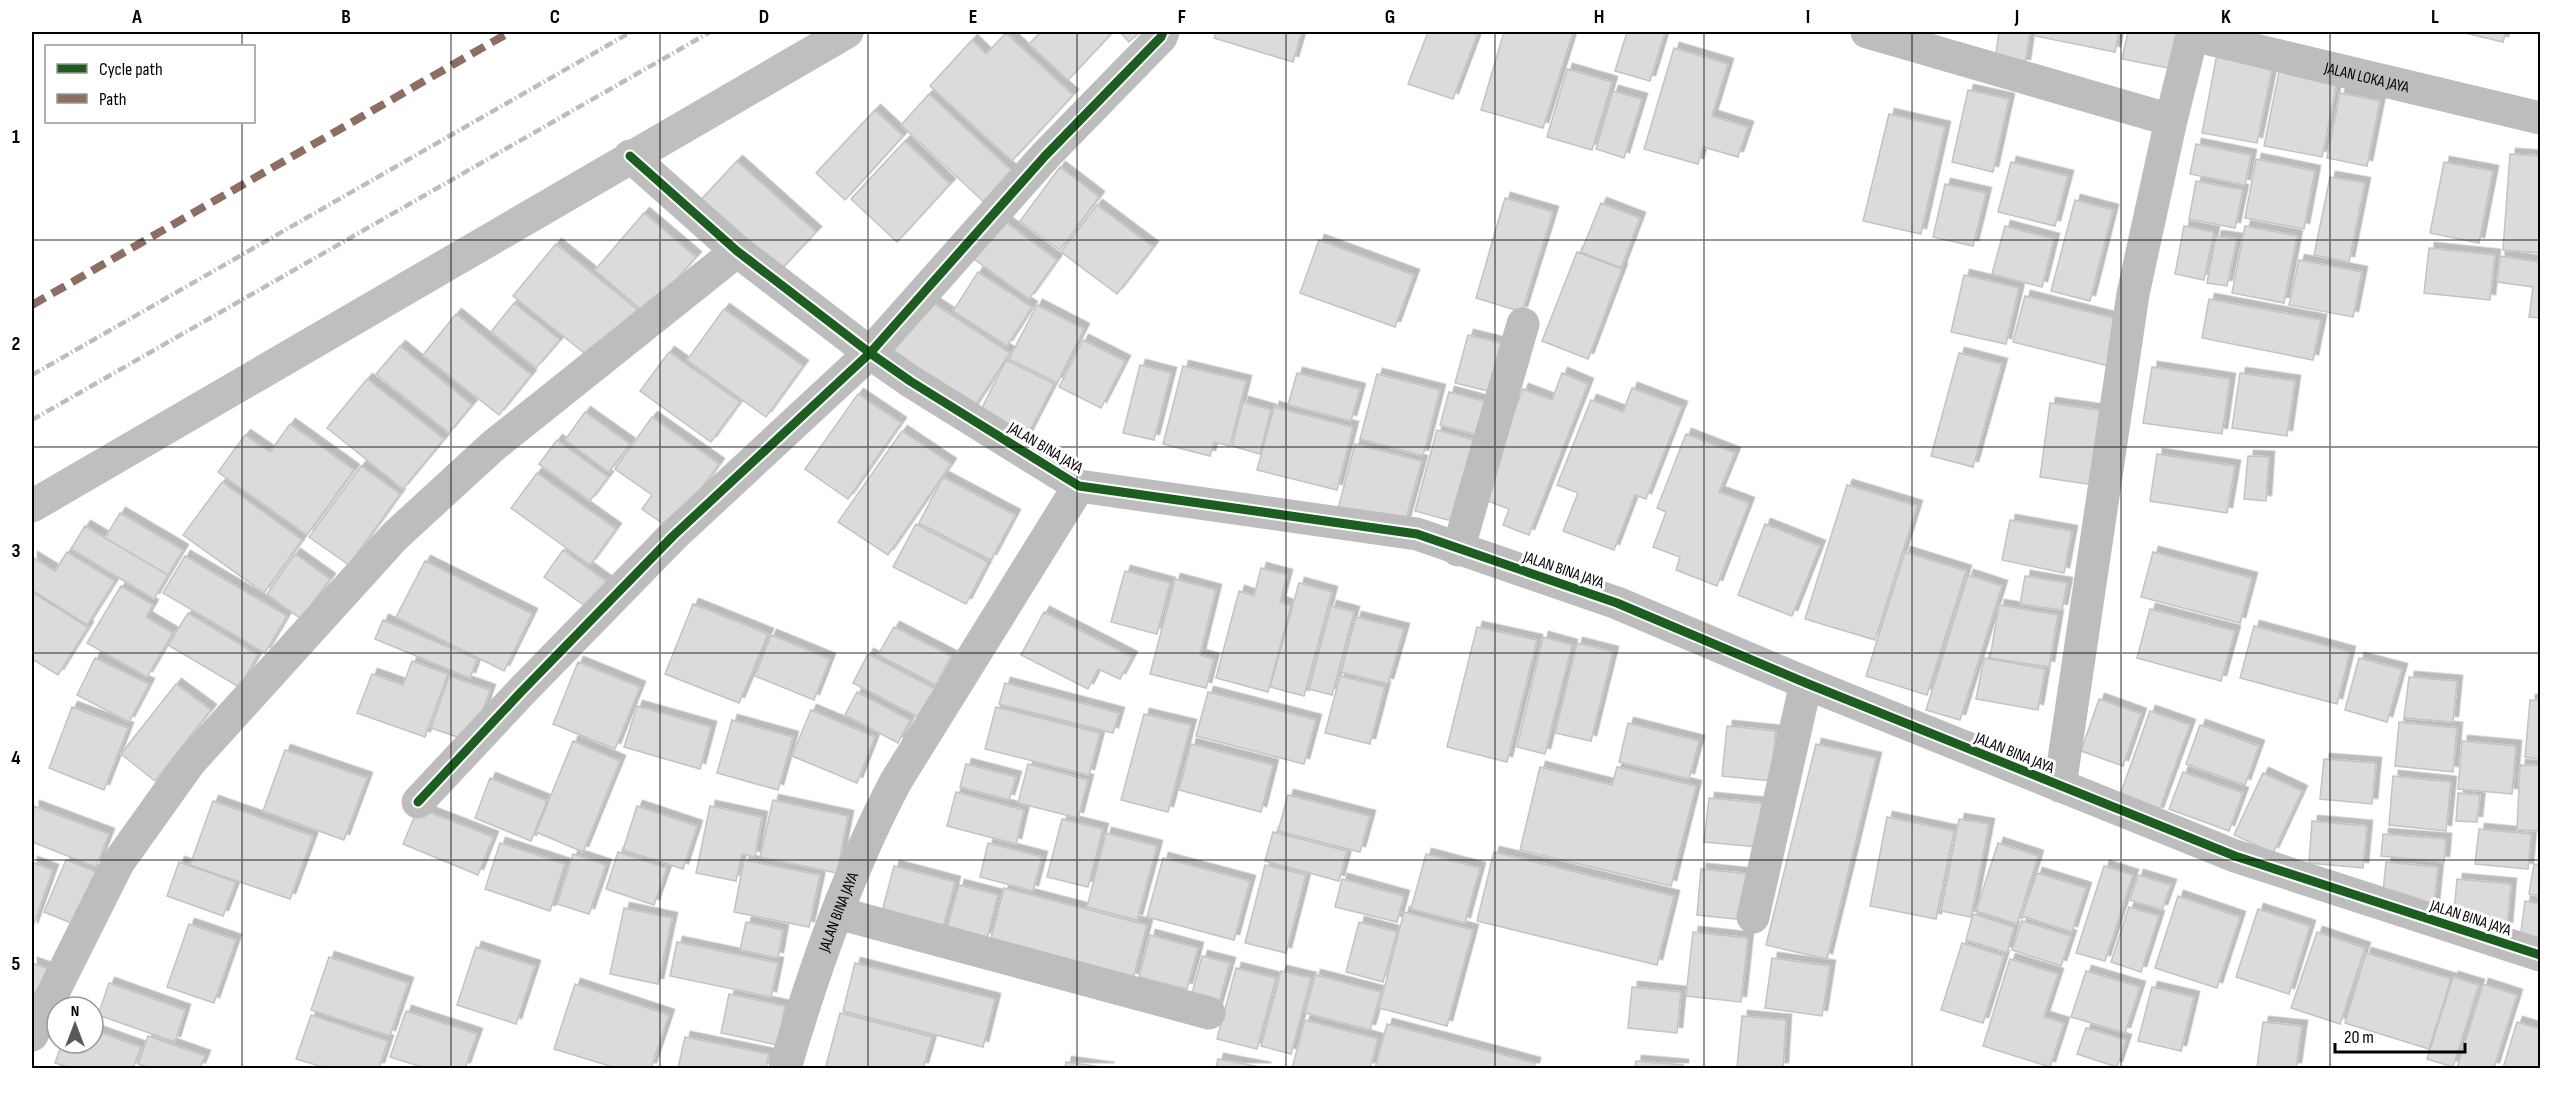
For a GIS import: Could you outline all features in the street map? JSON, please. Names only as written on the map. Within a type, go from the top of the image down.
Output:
[{"type":"main road","points":[[32,506],[630,156],[847,32]]},
{"type":"street","points":[[418,802],[673,536],[870,353],[1045,156],[1161,38],[1163,32]]},
{"type":"street","points":[[1868,32],[2171,120]]},
{"type":"street","points":[[2060,786],[2133,294],[2171,120],[2193,33]]},
{"type":"street","name":"JALAN LOKA JAYA","points":[[2193,33],[2541,118]]},
{"type":"street","name":"JALAN BINA JAYA","points":[[630,156],[737,251],[870,353],[910,381],[1079,486],[1416,534],[1617,603],[1806,683],[2235,856],[2541,956]]},
{"type":"street","points":[[32,1035],[118,862],[190,762],[395,536],[493,446],[737,251]]},
{"type":"street","points":[[1458,549],[1523,324]]},
{"type":"street","name":"JALAN BINA JAYA","points":[[785,1068],[809,987],[873,825],[896,781],[1079,486]]},
{"type":"street","points":[[1753,917],[1806,683]]},
{"type":"street","points":[[838,913],[1209,1013]]},
{"type":"building","points":[[1041,32],[1106,32],[1110,35],[1068,80],[1029,44]]},
{"type":"building","points":[[1120,32],[1140,32],[1129,42]]},
{"type":"building","points":[[1216,32],[1302,32],[1293,62],[1214,38]]},
{"type":"building","points":[[1428,32],[1468,32],[1477,35],[1453,99],[1408,84]]},
{"type":"building","points":[[1504,32],[1573,32],[1543,128],[1481,110]]},
{"type":"building","points":[[1627,32],[1665,32],[1650,81],[1615,71]]},
{"type":"building","points":[[1999,32],[2030,32],[2025,65],[1995,61]]},
{"type":"building","points":[[2035,32],[2119,32],[2115,52],[2035,36]]},
{"type":"building","points":[[2128,32],[2176,32],[2169,68],[2122,59]]},
{"type":"building","points":[[2461,32],[2506,32],[2503,42]]},
{"type":"building","points":[[1006,33],[1073,95],[1012,161],[930,86],[972,40],[986,54]]},
{"type":"building","points":[[1674,48],[1728,64],[1712,116],[1748,127],[1738,157],[1703,147],[1698,164],[1644,149]]},
{"type":"building","points":[[2217,54],[2273,65],[2257,143],[2202,133]]},
{"type":"building","points":[[2280,67],[2338,78],[2322,157],[2264,146]]},
{"type":"building","points":[[1567,69],[1612,82],[1592,150],[1547,137]]},
{"type":"building","points":[[1968,90],[2009,99],[1993,172],[1952,162]]},
{"type":"building","points":[[1613,91],[1642,99],[1624,158],[1596,149]]},
{"type":"building","points":[[2340,93],[2380,101],[2367,166],[2327,158]]},
{"type":"building","points":[[929,94],[1014,173],[985,203],[901,125]]},
{"type":"building","points":[[875,110],[903,136],[845,200],[816,173]]},
{"type":"building","points":[[1889,114],[1945,127],[1921,234],[1863,221]]},
{"type":"building","points":[[905,141],[950,184],[897,242],[851,199]]},
{"type":"building","points":[[2196,144],[2251,155],[2245,185],[2190,174]]},
{"type":"building","points":[[2510,154],[2540,156],[2540,253],[2503,250]]},
{"type":"building","points":[[2256,159],[2315,171],[2304,229],[2245,218]]},
{"type":"building","points":[[737,161],[816,232],[776,275],[698,203]]},
{"type":"building","points":[[2011,162],[2068,176],[2055,226],[1998,212]]},
{"type":"building","points":[[2444,162],[2493,171],[2479,243],[2430,233]]},
{"type":"building","points":[[1060,167],[1099,197],[1060,250],[1020,221]]},
{"type":"building","points":[[2330,177],[2365,183],[2349,262],[2314,255]]},
{"type":"building","points":[[2196,181],[2243,190],[2235,228],[2189,219]]},
{"type":"building","points":[[1945,184],[1986,193],[1973,246],[1933,237]]},
{"type":"building","points":[[1505,198],[1553,212],[1522,312],[1476,298]]},
{"type":"building","points":[[2075,200],[2113,210],[2090,301],[2051,291]]},
{"type":"building","points":[[1601,203],[1640,218],[1621,268],[1581,252]]},
{"type":"building","points":[[1097,205],[1153,247],[1117,294],[1061,252]]},
{"type":"building","points":[[644,213],[696,257],[646,314],[595,270]]},
{"type":"building","points":[[1003,220],[1057,260],[1029,299],[974,259]]},
{"type":"building","points":[[2005,226],[2054,239],[2042,287],[1992,274]]},
{"type":"building","points":[[2184,226],[2214,232],[2204,280],[2175,274]]},
{"type":"building","points":[[2245,226],[2297,236],[2284,303],[2232,293]]},
{"type":"building","points":[[2216,236],[2237,239],[2227,286],[2207,283]]},
{"type":"building","points":[[1319,240],[1414,275],[1395,327],[1300,293]]},
{"type":"building","points":[[556,244],[644,315],[588,356],[513,296]]},
{"type":"building","points":[[2429,248],[2495,255],[2490,300],[2424,293]]},
{"type":"building","points":[[1577,252],[1622,269],[1588,359],[1542,341]]},
{"type":"building","points":[[2500,256],[2540,262],[2540,318],[2529,317],[2533,287],[2497,282]]},
{"type":"building","points":[[2299,260],[2362,272],[2353,317],[2289,305]]},
{"type":"building","points":[[978,272],[1032,307],[1007,346],[953,311]]},
{"type":"building","points":[[1964,275],[2019,288],[2006,344],[1951,332]]},
{"type":"building","points":[[2025,296],[2121,320],[2109,366],[2013,342]]},
{"type":"building","points":[[924,297],[1010,353],[973,409],[887,353]]},
{"type":"building","points":[[2209,299],[2321,320],[2313,360],[2202,338]]},
{"type":"building","points":[[514,303],[560,340],[536,368],[491,332]]},
{"type":"building","points":[[1037,305],[1084,329],[1057,383],[1009,359]]},
{"type":"building","points":[[724,309],[803,366],[766,417],[687,360]]},
{"type":"building","points":[[456,314],[531,375],[499,415],[423,355]]},
{"type":"building","points":[[1468,335],[1509,345],[1496,393],[1455,383]]},
{"type":"building","points":[[1083,340],[1125,361],[1101,408],[1059,387]]},
{"type":"building","points":[[400,346],[472,405],[449,433],[376,374]]},
{"type":"building","points":[[669,352],[740,402],[711,442],[640,391]]},
{"type":"building","points":[[1959,353],[2002,364],[1973,467],[1931,456]]},
{"type":"building","points":[[1006,360],[1054,384],[1027,436],[980,412]]},
{"type":"building","points":[[1140,365],[1171,373],[1154,440],[1123,433]]},
{"type":"building","points":[[1183,366],[1246,381],[1230,446],[1214,442],[1210,456],[1163,444]]},
{"type":"building","points":[[2152,367],[2230,379],[2222,434],[2143,423]]},
{"type":"building","points":[[1297,373],[1360,389],[1351,421],[1288,405]]},
{"type":"building","points":[[1562,373],[1588,384],[1529,535],[1503,525],[1509,509],[1480,498],[1523,389],[1552,400]]},
{"type":"building","points":[[2240,373],[2295,381],[2287,436],[2232,428]]},
{"type":"building","points":[[1377,374],[1440,390],[1423,456],[1360,439]]},
{"type":"building","points":[[367,379],[444,439],[403,489],[327,428]]},
{"type":"building","points":[[1632,388],[1682,407],[1646,499],[1635,495],[1614,550],[1563,531],[1578,493],[1557,485],[1591,400],[1623,412]]},
{"type":"building","points":[[1449,392],[1498,405],[1488,438],[1440,425]]},
{"type":"building","points":[[858,394],[901,423],[848,499],[805,469]]},
{"type":"building","points":[[1243,402],[1271,410],[1260,454],[1232,446]]},
{"type":"building","points":[[2050,403],[2106,411],[2094,485],[2040,477]]},
{"type":"building","points":[[1274,407],[1353,427],[1337,490],[1257,470]]},
{"type":"building","points":[[585,412],[630,444],[609,472],[565,440]]},
{"type":"building","points":[[652,417],[719,464],[672,530],[642,509],[652,495],[615,469]]},
{"type":"building","points":[[290,424],[354,470],[307,535],[218,472],[245,435],[270,452]]},
{"type":"building","points":[[1437,430],[1485,443],[1463,524],[1415,511]]},
{"type":"building","points":[[902,431],[951,464],[888,555],[838,522]]},
{"type":"building","points":[[1686,434],[1735,453],[1719,492],[1749,503],[1717,586],[1676,570],[1680,557],[1653,547],[1666,512],[1657,508]]},
{"type":"building","points":[[557,440],[608,477],[590,501],[539,464]]},
{"type":"building","points":[[1355,444],[1422,461],[1404,526],[1338,509]]},
{"type":"building","points":[[2157,454],[2235,466],[2227,513],[2150,501]]},
{"type":"building","points":[[2248,456],[2269,457],[2266,501],[2244,499]]},
{"type":"building","points":[[361,466],[400,494],[349,565],[309,537]]},
{"type":"building","points":[[537,473],[616,529],[590,565],[511,508]]},
{"type":"building","points":[[943,477],[1015,515],[991,560],[919,523]]},
{"type":"building","points":[[222,482],[302,540],[264,593],[183,535]]},
{"type":"building","points":[[1847,485],[1917,506],[1875,640],[1805,619]]},
{"type":"building","points":[[120,513],[183,550],[168,575],[105,538]]},
{"type":"building","points":[[2010,520],[2072,531],[2064,573],[2002,560]]},
{"type":"building","points":[[916,524],[988,562],[966,604],[893,567]]},
{"type":"building","points":[[1765,524],[1820,546],[1792,616],[1738,595]]},
{"type":"building","points":[[85,526],[168,575],[154,599],[71,549]]},
{"type":"building","points":[[563,550],[614,587],[595,613],[544,577]]},
{"type":"building","points":[[67,552],[115,581],[87,625],[32,590],[32,557],[55,571]]},
{"type":"building","points":[[1905,552],[1966,571],[1927,695],[1866,676]]},
{"type":"building","points":[[2153,552],[2252,578],[2240,623],[2141,597]]},
{"type":"building","points":[[295,554],[330,579],[301,619],[267,594]]},
{"type":"building","points":[[185,556],[287,616],[265,653],[163,593]]},
{"type":"building","points":[[425,561],[532,614],[504,671],[396,617]]},
{"type":"building","points":[[1261,568],[1287,575],[1280,602],[1291,606],[1268,692],[1216,678],[1239,591],[1254,596]]},
{"type":"building","points":[[1125,571],[1170,583],[1157,634],[1111,622]]},
{"type":"building","points":[[1968,575],[2002,586],[1960,720],[1926,710]]},
{"type":"building","points":[[2025,576],[2067,583],[2062,610],[2020,604]]},
{"type":"building","points":[[1175,579],[1216,590],[1200,655],[1214,659],[1206,688],[1150,674]]},
{"type":"building","points":[[1299,583],[1332,592],[1304,696],[1270,687]]},
{"type":"building","points":[[121,586],[153,605],[146,617],[173,633],[147,677],[87,643]]},
{"type":"building","points":[[32,592],[88,627],[58,675],[32,659]]},
{"type":"building","points":[[693,604],[768,634],[739,703],[665,674]]},
{"type":"building","points":[[1999,605],[2058,615],[2049,667],[1990,658]]},
{"type":"building","points":[[1331,606],[1354,612],[1332,695],[1309,689]]},
{"type":"building","points":[[2150,609],[2235,631],[2221,681],[2137,658]]},
{"type":"building","points":[[1044,612],[1132,657],[1120,679],[1098,669],[1088,689],[1021,655]]},
{"type":"building","points":[[188,613],[258,655],[239,687],[168,645]]},
{"type":"building","points":[[1356,617],[1404,629],[1388,684],[1341,672]]},
{"type":"building","points":[[383,620],[477,659],[470,678],[375,639]]},
{"type":"building","points":[[2254,626],[2350,652],[2337,704],[2240,678]]},
{"type":"building","points":[[894,627],[951,656],[936,685],[878,655]]},
{"type":"building","points":[[1477,627],[1537,640],[1507,762],[1447,747]]},
{"type":"building","points":[[771,635],[830,659],[814,700],[755,676]]},
{"type":"building","points":[[1543,637],[1572,645],[1545,754],[1517,747]]},
{"type":"building","points":[[1577,643],[1613,652],[1591,741],[1555,733]]},
{"type":"building","points":[[868,654],[936,689],[920,718],[853,683]]},
{"type":"building","points":[[95,658],[149,684],[129,722],[77,695]]},
{"type":"building","points":[[1984,658],[2045,669],[2038,710],[1976,699]]},
{"type":"building","points":[[2359,658],[2402,669],[2387,722],[2345,710]]},
{"type":"building","points":[[412,661],[448,674],[425,737],[357,713],[372,674],[403,685]]},
{"type":"building","points":[[578,662],[640,687],[615,749],[553,724]]},
{"type":"building","points":[[449,676],[490,690],[472,742],[431,728]]},
{"type":"building","points":[[1340,676],[1385,687],[1370,744],[1325,733]]},
{"type":"building","points":[[2409,677],[2457,681],[2453,722],[2404,718]]},
{"type":"building","points":[[1005,683],[1119,713],[1113,733],[999,704]]},
{"type":"building","points":[[176,684],[211,710],[155,781],[121,754]]},
{"type":"building","points":[[857,692],[910,720],[898,743],[845,715]]},
{"type":"building","points":[[1208,692],[1316,720],[1304,764],[1196,736]]},
{"type":"building","points":[[2099,699],[2141,714],[2123,766],[2081,751]]},
{"type":"building","points":[[2530,700],[2540,701],[2540,759],[2525,757]]},
{"type":"building","points":[[637,706],[711,727],[700,769],[624,747]]},
{"type":"building","points":[[72,707],[128,728],[104,790],[49,768]]},
{"type":"building","points":[[996,707],[1100,733],[1089,775],[985,749]]},
{"type":"building","points":[[811,710],[875,737],[857,783],[792,756]]},
{"type":"building","points":[[2150,711],[2190,725],[2158,813],[2119,798]]},
{"type":"building","points":[[1144,714],[1191,725],[1168,812],[1121,800]]},
{"type":"building","points":[[732,720],[793,737],[778,790],[717,773]]},
{"type":"building","points":[[2399,722],[2457,728],[2453,772],[2395,766]]},
{"type":"building","points":[[1628,723],[1699,741],[1689,779],[1619,762]]},
{"type":"building","points":[[2200,725],[2259,746],[2245,785],[2186,764]]},
{"type":"building","points":[[1727,726],[1776,731],[1771,781],[1722,776]]},
{"type":"building","points":[[573,741],[620,761],[583,852],[536,832]]},
{"type":"building","points":[[2462,741],[2516,746],[2512,794],[2458,789]]},
{"type":"building","points":[[1191,744],[1273,765],[1261,812],[1179,790]]},
{"type":"building","points":[[1816,744],[1876,758],[1827,959],[1766,945]]},
{"type":"building","points":[[285,750],[367,778],[344,840],[263,811]]},
{"type":"building","points":[[2324,759],[2376,763],[2372,804],[2320,799]]},
{"type":"building","points":[[966,764],[1016,777],[1009,800],[960,787]]},
{"type":"building","points":[[1028,764],[1088,780],[1078,818],[1018,803]]},
{"type":"building","points":[[2520,765],[2540,766],[2540,831],[2517,830]]},
{"type":"building","points":[[1540,767],[1612,785],[1617,767],[1696,786],[1671,886],[1520,850]]},
{"type":"building","points":[[2183,772],[2243,793],[2229,831],[2169,809]]},
{"type":"building","points":[[2263,773],[2302,791],[2273,853],[2234,835]]},
{"type":"building","points":[[2393,776],[2451,782],[2446,831],[2389,825]]},
{"type":"building","points":[[490,778],[547,801],[531,841],[475,818]]},
{"type":"building","points":[[956,792],[1024,810],[1016,844],[947,826]]},
{"type":"building","points":[[2458,793],[2480,795],[2477,822],[2456,821]]},
{"type":"building","points":[[1288,795],[1370,816],[1360,852],[1278,831]]},
{"type":"building","points":[[1709,798],[1762,803],[1758,847],[1704,842]]},
{"type":"building","points":[[773,800],[848,816],[837,873],[760,857]]},
{"type":"building","points":[[213,801],[313,836],[290,899],[190,865]]},
{"type":"building","points":[[34,806],[109,834],[96,867],[32,842]]},
{"type":"building","points":[[637,806],[697,826],[683,869],[623,850]]},
{"type":"building","points":[[710,806],[762,817],[755,857],[742,854],[736,881],[696,873]]},
{"type":"building","points":[[418,808],[493,837],[478,875],[403,844]]},
{"type":"building","points":[[1887,817],[1954,831],[1936,919],[1870,906]]},
{"type":"building","points":[[1062,819],[1103,829],[1088,887],[1047,877]]},
{"type":"building","points":[[1959,819],[1989,824],[1971,917],[1941,911]]},
{"type":"building","points":[[2312,821],[2367,826],[2363,868],[2309,863]]},
{"type":"building","points":[[2479,829],[2531,834],[2528,869],[2475,864]]},
{"type":"building","points":[[1273,832],[1347,851],[1339,881],[1265,861]]},
{"type":"building","points":[[1106,833],[1157,846],[1137,920],[1087,907]]},
{"type":"building","points":[[2383,834],[2446,839],[2444,862],[2381,856]]},
{"type":"building","points":[[500,843],[565,864],[550,911],[485,889]]},
{"type":"building","points":[[988,843],[1042,857],[1033,891],[980,877]]},
{"type":"building","points":[[1998,843],[2038,856],[2017,924],[1976,911]]},
{"type":"building","points":[[618,852],[667,868],[654,905],[606,889]]},
{"type":"building","points":[[1494,852],[1674,896],[1657,965],[1477,921]]},
{"type":"building","points":[[573,854],[606,865],[589,914],[557,904]]},
{"type":"building","points":[[1426,854],[1480,868],[1465,923],[1411,909]]},
{"type":"building","points":[[1163,858],[1250,881],[1234,940],[1147,917]]},
{"type":"building","points":[[66,860],[100,873],[79,926],[44,912]]},
{"type":"building","points":[[744,860],[820,875],[809,927],[734,912]]},
{"type":"building","points":[[32,862],[53,870],[32,929]]},
{"type":"building","points":[[179,862],[236,882],[223,916],[167,896]]},
{"type":"building","points":[[2386,862],[2438,867],[2434,907],[2382,901]]},
{"type":"building","points":[[2534,864],[2540,865],[2540,896],[2529,894]]},
{"type":"building","points":[[1265,865],[1306,875],[1286,953],[1245,943]]},
{"type":"building","points":[[894,866],[955,882],[941,935],[880,919]]},
{"type":"building","points":[[2104,866],[2133,875],[2105,961],[2076,953]]},
{"type":"building","points":[[1701,869],[1750,874],[1745,920],[1697,915]]},
{"type":"building","points":[[2037,873],[2086,888],[2072,932],[2022,916]]},
{"type":"building","points":[[2138,875],[2171,885],[2162,910],[2130,900]]},
{"type":"building","points":[[1342,879],[1404,896],[1397,922],[1335,907]]},
{"type":"building","points":[[2457,879],[2511,884],[2507,928],[2453,923]]},
{"type":"building","points":[[959,885],[998,895],[987,939],[947,928]]},
{"type":"building","points":[[1004,888],[1147,925],[1133,979],[990,942]]},
{"type":"building","points":[[2178,896],[2240,917],[2217,988],[2155,968]]},
{"type":"building","points":[[2525,901],[2540,904],[2540,942],[2520,939]]},
{"type":"building","points":[[2129,907],[2159,916],[2141,972],[2111,962]]},
{"type":"building","points":[[624,908],[672,918],[658,984],[610,974]]},
{"type":"building","points":[[2258,909],[2310,926],[2289,994],[2236,977]]},
{"type":"building","points":[[1404,912],[1473,930],[1447,1026],[1379,1008]]},
{"type":"building","points":[[1973,914],[2014,927],[2007,953],[1966,940]]},
{"type":"building","points":[[2022,921],[2071,936],[2061,966],[2012,950]]},
{"type":"building","points":[[746,922],[783,930],[778,958],[740,950]]},
{"type":"building","points":[[1359,922],[1397,932],[1383,982],[1346,972]]},
{"type":"building","points":[[189,924],[236,940],[214,1003],[167,987]]},
{"type":"building","points":[[1693,932],[1748,938],[1741,1002],[1686,996]]},
{"type":"building","points":[[2317,932],[2365,948],[2340,1024],[2291,1008]]},
{"type":"building","points":[[1150,935],[1198,948],[1187,989],[1139,977]]},
{"type":"building","points":[[677,942],[778,963],[771,997],[670,976]]},
{"type":"building","points":[[1962,943],[2004,956],[1983,1023],[1941,1010]]},
{"type":"building","points":[[476,947],[535,966],[516,1024],[457,1005]]},
{"type":"building","points":[[2366,953],[2451,979],[2429,1049],[2345,1023]]},
{"type":"building","points":[[1202,956],[1230,963],[1216,1012],[1189,1005]]},
{"type":"building","points":[[329,957],[408,983],[390,1036],[311,1010]]},
{"type":"building","points":[[1772,958],[1830,966],[1822,1016],[1765,1008]]},
{"type":"building","points":[[2010,959],[2058,974],[2044,1017],[2064,1023],[2050,1067],[1983,1046]]},
{"type":"building","points":[[32,963],[49,969],[32,1013]]},
{"type":"building","points":[[855,963],[995,999],[983,1047],[843,1011]]},
{"type":"building","points":[[1236,968],[1276,978],[1257,1049],[1217,1039]]},
{"type":"building","points":[[1281,971],[1311,978],[1291,1054],[1261,1046]]},
{"type":"building","points":[[2086,971],[2140,987],[2125,1033],[2071,1017]]},
{"type":"building","points":[[1315,975],[1381,992],[1370,1030],[1305,1013]]},
{"type":"building","points":[[2453,977],[2479,985],[2453,1067],[2427,1059]]},
{"type":"building","points":[[109,983],[185,1010],[175,1042],[105,1017],[105,995]]},
{"type":"building","points":[[575,984],[669,1015],[651,1068],[616,1068],[554,1049]]},
{"type":"building","points":[[2483,984],[2517,995],[2494,1068],[2457,1068]]},
{"type":"building","points":[[1632,987],[1681,992],[1677,1033],[1628,1028]]},
{"type":"building","points":[[2152,987],[2194,997],[2181,1051],[2138,1041]]},
{"type":"building","points":[[729,994],[785,1006],[778,1045],[721,1033]]},
{"type":"building","points":[[406,1011],[477,1034],[465,1068],[425,1068],[390,1057]]},
{"type":"building","points":[[840,1013],[932,1037],[923,1068],[826,1066]]},
{"type":"building","points":[[311,1015],[388,1041],[379,1068],[326,1068],[296,1059]]},
{"type":"building","points":[[1742,1016],[1786,1020],[1783,1068],[1737,1068]]},
{"type":"building","points":[[1305,1020],[1378,1039],[1370,1068],[1292,1068]]},
{"type":"building","points":[[2263,1022],[2302,1026],[2296,1068],[2257,1068]]},
{"type":"building","points":[[2517,1022],[2540,1029],[2540,1068],[2503,1068]]},
{"type":"building","points":[[1387,1024],[1535,1063],[1534,1068],[1375,1068]]},
{"type":"building","points":[[2086,1028],[2126,1040],[2117,1067],[2077,1054]]},
{"type":"building","points":[[105,1034],[141,1047],[133,1068],[71,1068],[55,1063],[58,1055],[105,1055]]},
{"type":"building","points":[[148,1036],[205,1056],[200,1068],[152,1068],[138,1064]]},
{"type":"building","points":[[685,1037],[769,1054],[766,1068],[678,1068]]},
{"type":"building","points":[[1218,1059],[1266,1068],[1216,1068]]},
{"type":"building","points":[[1636,1061],[1683,1065],[1683,1068],[1635,1068]]},
{"type":"building","points":[[1066,1062],[1109,1068],[1065,1068]]},
{"type":"railway","points":[[32,375],[631,32]]},
{"type":"railway","points":[[32,420],[710,32]]},
{"type":"marked path","points":[[32,305],[510,32]]},
{"type":"cycle path","points":[[418,802],[673,536],[870,353],[1045,156],[1161,37],[1163,32]]},
{"type":"cycle path","points":[[630,156],[737,251],[870,353],[910,381],[1079,486],[1417,534],[1617,603],[1806,683],[2235,856],[2540,955]]}]
